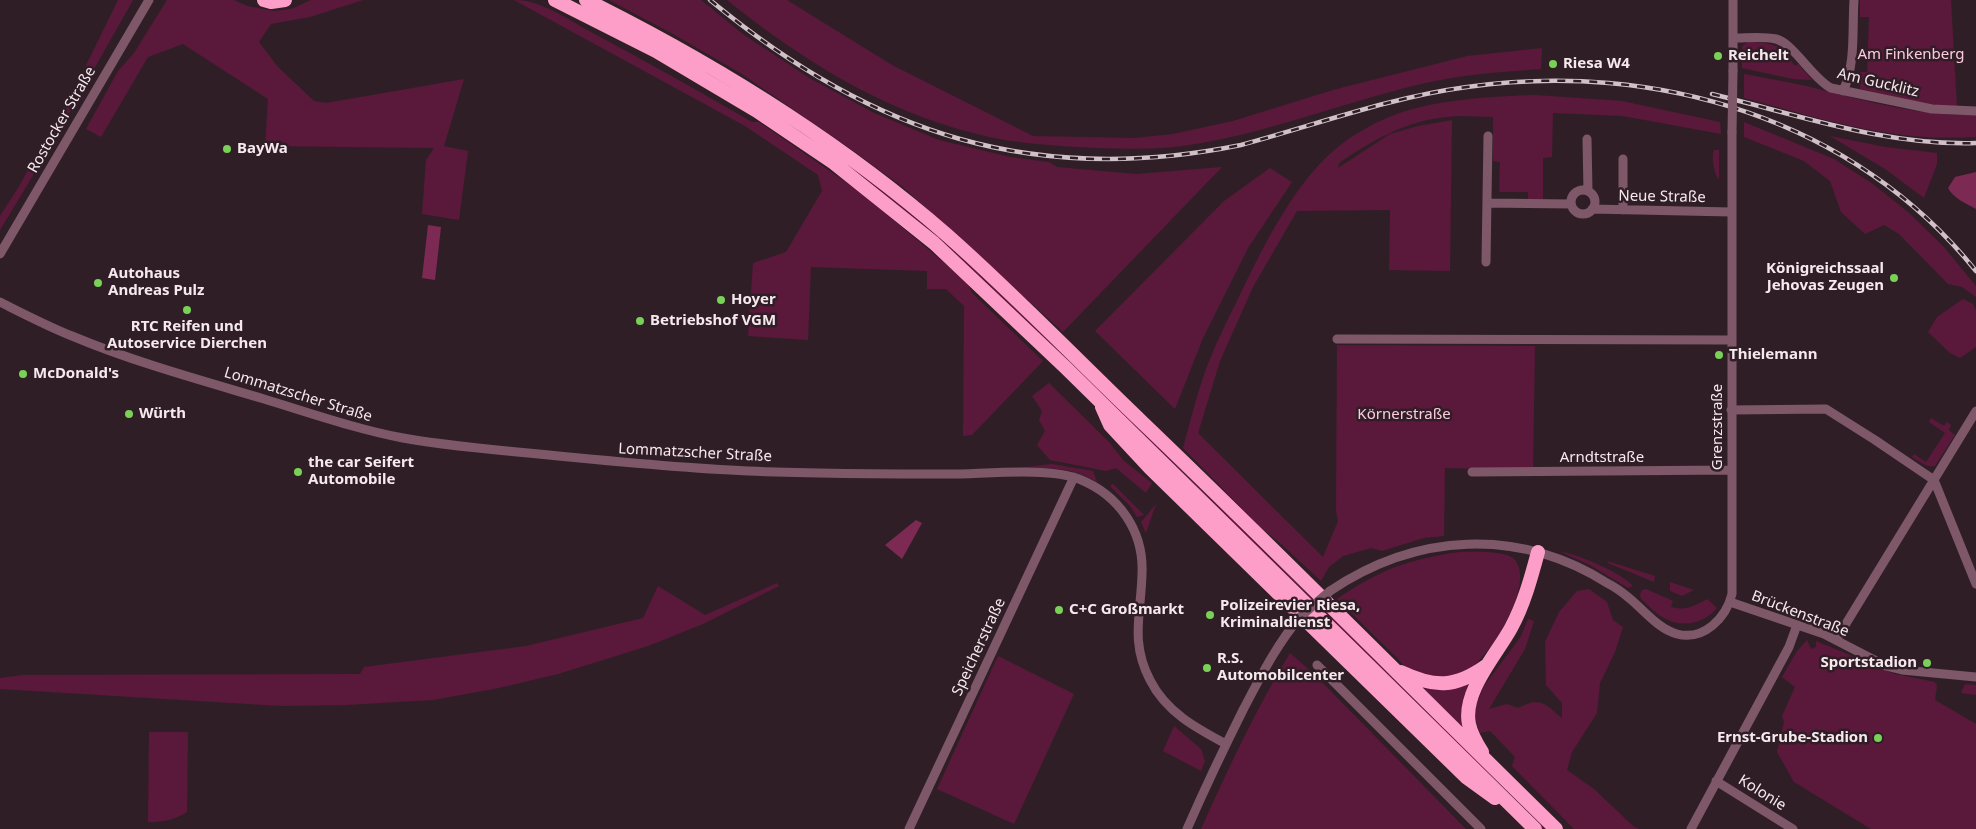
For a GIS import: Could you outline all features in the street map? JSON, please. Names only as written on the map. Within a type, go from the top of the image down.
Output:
[{"type":"highway","points":[[264,0],[271,2],[285,0]]},
{"type":"highway","points":[[555,0],[693,72],[757,111],[834,163],[934,243],[1099,400],[1535,829]]},
{"type":"highway","points":[[586,0],[656,34],[756,94],[875,177],[944,233],[1078,359],[1556,829]]},
{"type":"highway","points":[[1099,400],[1110,424],[1150,468],[1300,617],[1466,777],[1492,797],[1505,799]]},
{"type":"highway","points":[[1487,762],[1469,724],[1468,707],[1486,666],[1511,628],[1522,604],[1538,552]]},
{"type":"highway","points":[[1394,670],[1415,679],[1441,685],[1456,682],[1486,666]]},
{"type":"street","name":"Rostocker Straße","points":[[0,254],[148,0]]},
{"type":"street","name":"Grenzstraße","points":[[1730,602],[1732,584],[1731,212],[1733,0]]},
{"type":"street","points":[[1843,91],[1848,81],[1851,66],[1854,0]]},
{"type":"street","name":"Am Gucklitz","points":[[1733,38],[1778,39],[1791,49],[1821,82],[1831,88],[1932,109],[1976,111]]},
{"type":"street","points":[[1486,262],[1488,136]]},
{"type":"street","points":[[1570,204],[1578,213],[1584,214],[1592,210],[1594,204],[1594,198],[1588,191],[1588,138]]},
{"type":"street","points":[[1623,159],[1623,210]]},
{"type":"street","points":[[1570,204],[1574,193],[1580,190],[1588,191]]},
{"type":"street","points":[[1488,203],[1570,204]]},
{"type":"street","name":"Neue Straße","points":[[1592,210],[1731,212]]},
{"type":"street","name":"Lommatzscher Straße","points":[[0,302],[70,336],[136,360],[354,426],[404,438],[623,463],[741,470],[865,474],[1036,473],[1074,476],[1098,488],[1117,503],[1136,533],[1142,564],[1137,631],[1138,646],[1149,679],[1168,706],[1182,718],[1226,744]]},
{"type":"street","points":[[1337,339],[1732,340]]},
{"type":"street","points":[[1731,410],[1826,410],[1934,480],[1976,584]]},
{"type":"street","points":[[1836,640],[1976,411]]},
{"type":"street","name":"Arndtstraße","points":[[1472,472],[1731,470]]},
{"type":"street","name":"Speicherstraße","points":[[909,829],[1074,476]]},
{"type":"street","points":[[1187,829],[1226,744],[1273,653],[1300,617],[1330,591],[1375,564],[1416,550],[1482,543],[1508,545],[1563,560],[1592,574],[1629,598],[1659,624],[1677,634],[1697,633],[1713,626],[1722,616],[1730,602]]},
{"type":"street","name":"Brückenstraße","points":[[1730,602],[1836,640],[1886,666],[1902,670],[1976,677]]},
{"type":"street","points":[[1690,829],[1789,647],[1797,625]]},
{"type":"street","points":[[1317,664],[1481,829]]},
{"type":"street","name":"Kolonie","points":[[1716,781],[1793,829]]},
{"type":"green space","points":[[118,0],[133,0],[46,154],[0,230],[0,216],[74,90]]},
{"type":"green space","points":[[167,0],[234,0],[247,6],[274,11],[291,9],[311,0],[363,0],[310,17],[271,24],[259,42],[278,67],[314,101],[326,103],[464,79],[444,146],[468,151],[459,220],[422,214],[426,160],[434,148],[265,146],[268,99],[183,44],[148,57],[101,137],[86,129],[118,71],[134,53]]},
{"type":"green space","points":[[514,0],[534,3],[554,11],[752,122],[759,122],[860,192],[967,282],[972,293],[1043,361],[972,435],[963,436],[964,306],[946,289],[927,289],[927,271],[811,267],[808,340],[748,336],[753,263],[786,252],[822,191],[818,175],[745,126]]},
{"type":"green space","points":[[609,0],[701,0],[744,35],[811,79],[874,113],[939,140],[1010,157],[1049,162],[1057,167],[1136,174],[1222,167],[1063,332],[904,188],[742,74]]},
{"type":"green space","points":[[727,0],[787,0],[892,65],[1033,136],[1134,138],[1173,134],[1233,121],[1333,90],[1467,56],[1542,48],[1541,69],[1477,74],[1429,82],[1277,125],[1223,139],[1184,146],[1134,149],[1051,145],[1006,140],[977,134],[909,112],[845,81],[814,63]]},
{"type":"green space","name":"Am Finkenberg","points":[[1860,0],[1951,0],[1957,108],[1930,105],[1860,89],[1860,72],[1867,72],[1869,17],[1860,17]]},
{"type":"green space","points":[[1748,42],[1769,44],[1788,52],[1786,55],[1795,66],[1798,64],[1812,80],[1793,79],[1742,68],[1742,46]]},
{"type":"green space","points":[[1744,74],[1803,85],[1898,108],[1957,115],[1976,115],[1976,137],[1922,137],[1863,129],[1744,98]]},
{"type":"green space","name":"Körnerstraße","points":[[1535,95],[1622,101],[1720,122],[1721,134],[1623,116],[1553,113],[1552,157],[1543,158],[1543,199],[1528,199],[1528,192],[1499,192],[1500,162],[1493,161],[1493,117],[1453,116],[1418,122],[1390,133],[1339,163],[1338,168],[1390,134],[1418,126],[1452,120],[1450,271],[1389,270],[1390,210],[1297,211],[1253,287],[1220,361],[1198,433],[1323,557],[1338,521],[1336,511],[1337,345],[1535,346],[1533,470],[1445,468],[1444,536],[1424,538],[1382,551],[1371,548],[1343,556],[1329,567],[1321,581],[1261,528],[1183,448],[1202,381],[1216,344],[1258,258],[1282,215],[1310,175],[1343,143],[1376,123],[1397,114],[1428,105],[1502,96]]},
{"type":"green space","points":[[757,99],[870,179],[940,236],[996,288],[1548,829],[1541,829],[1066,360],[754,103]]},
{"type":"green space","points":[[1744,122],[1834,159],[1873,184],[1909,213],[1943,246],[1976,286],[1976,297],[1962,287],[1948,284],[1899,234],[1884,225],[1865,234],[1841,212],[1830,181],[1804,161],[1744,137]]},
{"type":"green space","points":[[1830,136],[1885,147],[1937,153],[1937,164],[1924,198],[1885,169]]},
{"type":"green space","points":[[1714,150],[1719,150],[1719,180],[1714,165]]},
{"type":"green space","points":[[1270,168],[1292,182],[1248,248],[1203,338],[1175,409],[1095,331],[1224,201]]},
{"type":"green space","points":[[1963,299],[1973,304],[1976,310],[1976,347],[1960,358],[1950,353],[1928,332],[1937,317]]},
{"type":"green space","points":[[1049,383],[1109,442],[1124,461],[1152,483],[1146,493],[1116,468],[1106,471],[1050,460],[1037,445],[1045,431],[1039,420],[1042,411],[1032,396]]},
{"type":"green space","points":[[1931,418],[1944,426],[1947,422],[1951,425],[1949,430],[1955,435],[1935,466],[1923,464],[1912,457],[1914,454],[1926,462],[1945,433],[1929,422]]},
{"type":"green space","points":[[1052,464],[1093,471],[1097,482],[1078,473],[1059,469],[1018,468]]},
{"type":"green space","points":[[1113,484],[1144,515],[1137,517],[1130,506],[1110,486]]},
{"type":"green space","points":[[1156,504],[1146,533],[1141,522]]},
{"type":"green space","points":[[1460,552],[1489,552],[1511,557],[1515,560],[1520,573],[1519,589],[1504,627],[1479,661],[1466,673],[1454,679],[1413,673],[1337,599],[1367,580],[1395,567],[1425,558]]},
{"type":"green space","points":[[1561,552],[1578,556],[1599,565],[1620,575],[1633,586],[1628,588],[1590,565]]},
{"type":"green space","points":[[1607,561],[1655,576],[1654,582],[1608,563]]},
{"type":"green space","points":[[1670,582],[1694,590],[1682,596],[1670,591]]},
{"type":"green space","points":[[777,583],[779,586],[703,624],[648,646],[558,674],[499,688],[433,700],[346,705],[281,706],[0,689],[0,678],[23,675],[360,674],[364,667],[526,646],[643,618],[658,586],[705,615]]},
{"type":"green space","points":[[1589,589],[1607,602],[1613,620],[1623,627],[1615,652],[1600,683],[1597,713],[1572,752],[1567,770],[1594,789],[1633,826],[1639,829],[1574,829],[1512,766],[1515,757],[1490,731],[1480,733],[1473,712],[1484,686],[1520,638],[1528,619],[1534,621],[1525,649],[1489,709],[1507,704],[1518,708],[1526,704],[1538,702],[1547,706],[1562,718],[1562,703],[1546,685],[1545,642],[1559,612],[1577,591]]},
{"type":"green space","points":[[1646,589],[1673,601],[1671,607],[1690,607],[1707,599],[1717,608],[1700,620],[1686,623],[1673,622],[1659,615],[1641,599],[1642,590]]},
{"type":"green space","name":"Ernst-Grube-Stadion","points":[[1807,640],[1811,649],[1816,647],[1816,641],[1895,674],[1935,682],[1937,686],[1935,700],[1976,724],[1976,829],[1871,829],[1794,782],[1777,752],[1784,722],[1782,716],[1795,687],[1782,677],[1797,651]]},
{"type":"green space","points":[[1290,653],[1314,674],[1466,829],[1201,829],[1243,740]]},
{"type":"green space","points":[[998,656],[1074,694],[1014,824],[937,789]]},
{"type":"green space","points":[[1474,679],[1470,737],[1418,687]]},
{"type":"green space","points":[[1965,684],[1976,685],[1976,695],[1961,693]]},
{"type":"green space","points":[[1174,726],[1201,749],[1205,761],[1201,771],[1163,751]]},
{"type":"green space","points":[[149,732],[188,732],[187,812],[164,821],[148,822]]},
{"type":"shaded area","points":[[1976,172],[1976,209],[1957,198],[1948,188],[1955,177]]},
{"type":"shaded area","points":[[428,225],[441,227],[435,280],[422,278]]},
{"type":"shaded area","points":[[916,520],[922,523],[902,559],[885,545]]},
{"type":"railway","points":[[710,0],[771,46],[832,85],[894,116],[958,138],[1024,153],[1093,159],[1165,156],[1241,145],[1382,104],[1467,87],[1538,81],[1609,83],[1678,93],[1746,112],[1811,139],[1871,174],[1927,218],[1976,271]]},
{"type":"railway","points":[[1712,94],[1810,120],[1875,134],[1942,143],[1976,143]]},
{"type":"place","name":"Reichelt","points":[[1718,56]]},
{"type":"place","name":"Riesa W4","points":[[1553,64]]},
{"type":"place","name":"BayWa","points":[[227,149]]},
{"type":"place","name":"Königreichssaal Jehovas Zeugen","points":[[1894,278]]},
{"type":"place","name":"Autohaus Andreas Pulz","points":[[98,283]]},
{"type":"place","name":"Hoyer","points":[[721,300]]},
{"type":"place","name":"RTC Reifen und Autoservice Dierchen","points":[[187,310]]},
{"type":"place","name":"Betriebshof VGM","points":[[640,321]]},
{"type":"place","name":"Thielemann","points":[[1719,355]]},
{"type":"place","name":"McDonald's","points":[[23,374]]},
{"type":"place","name":"Würth","points":[[129,414]]},
{"type":"place","name":"the car Seifert Automobile","points":[[298,472]]},
{"type":"place","name":"C+C Großmarkt","points":[[1059,610]]},
{"type":"place","name":"Polizeirevier Riesa, Kriminaldienst","points":[[1210,615]]},
{"type":"place","name":"Sportstadion","points":[[1927,663]]},
{"type":"place","name":"R.S. Automobilcenter","points":[[1207,668]]},
{"type":"place","name":"Ernst-Grube-Stadion","points":[[1878,738]]}]
